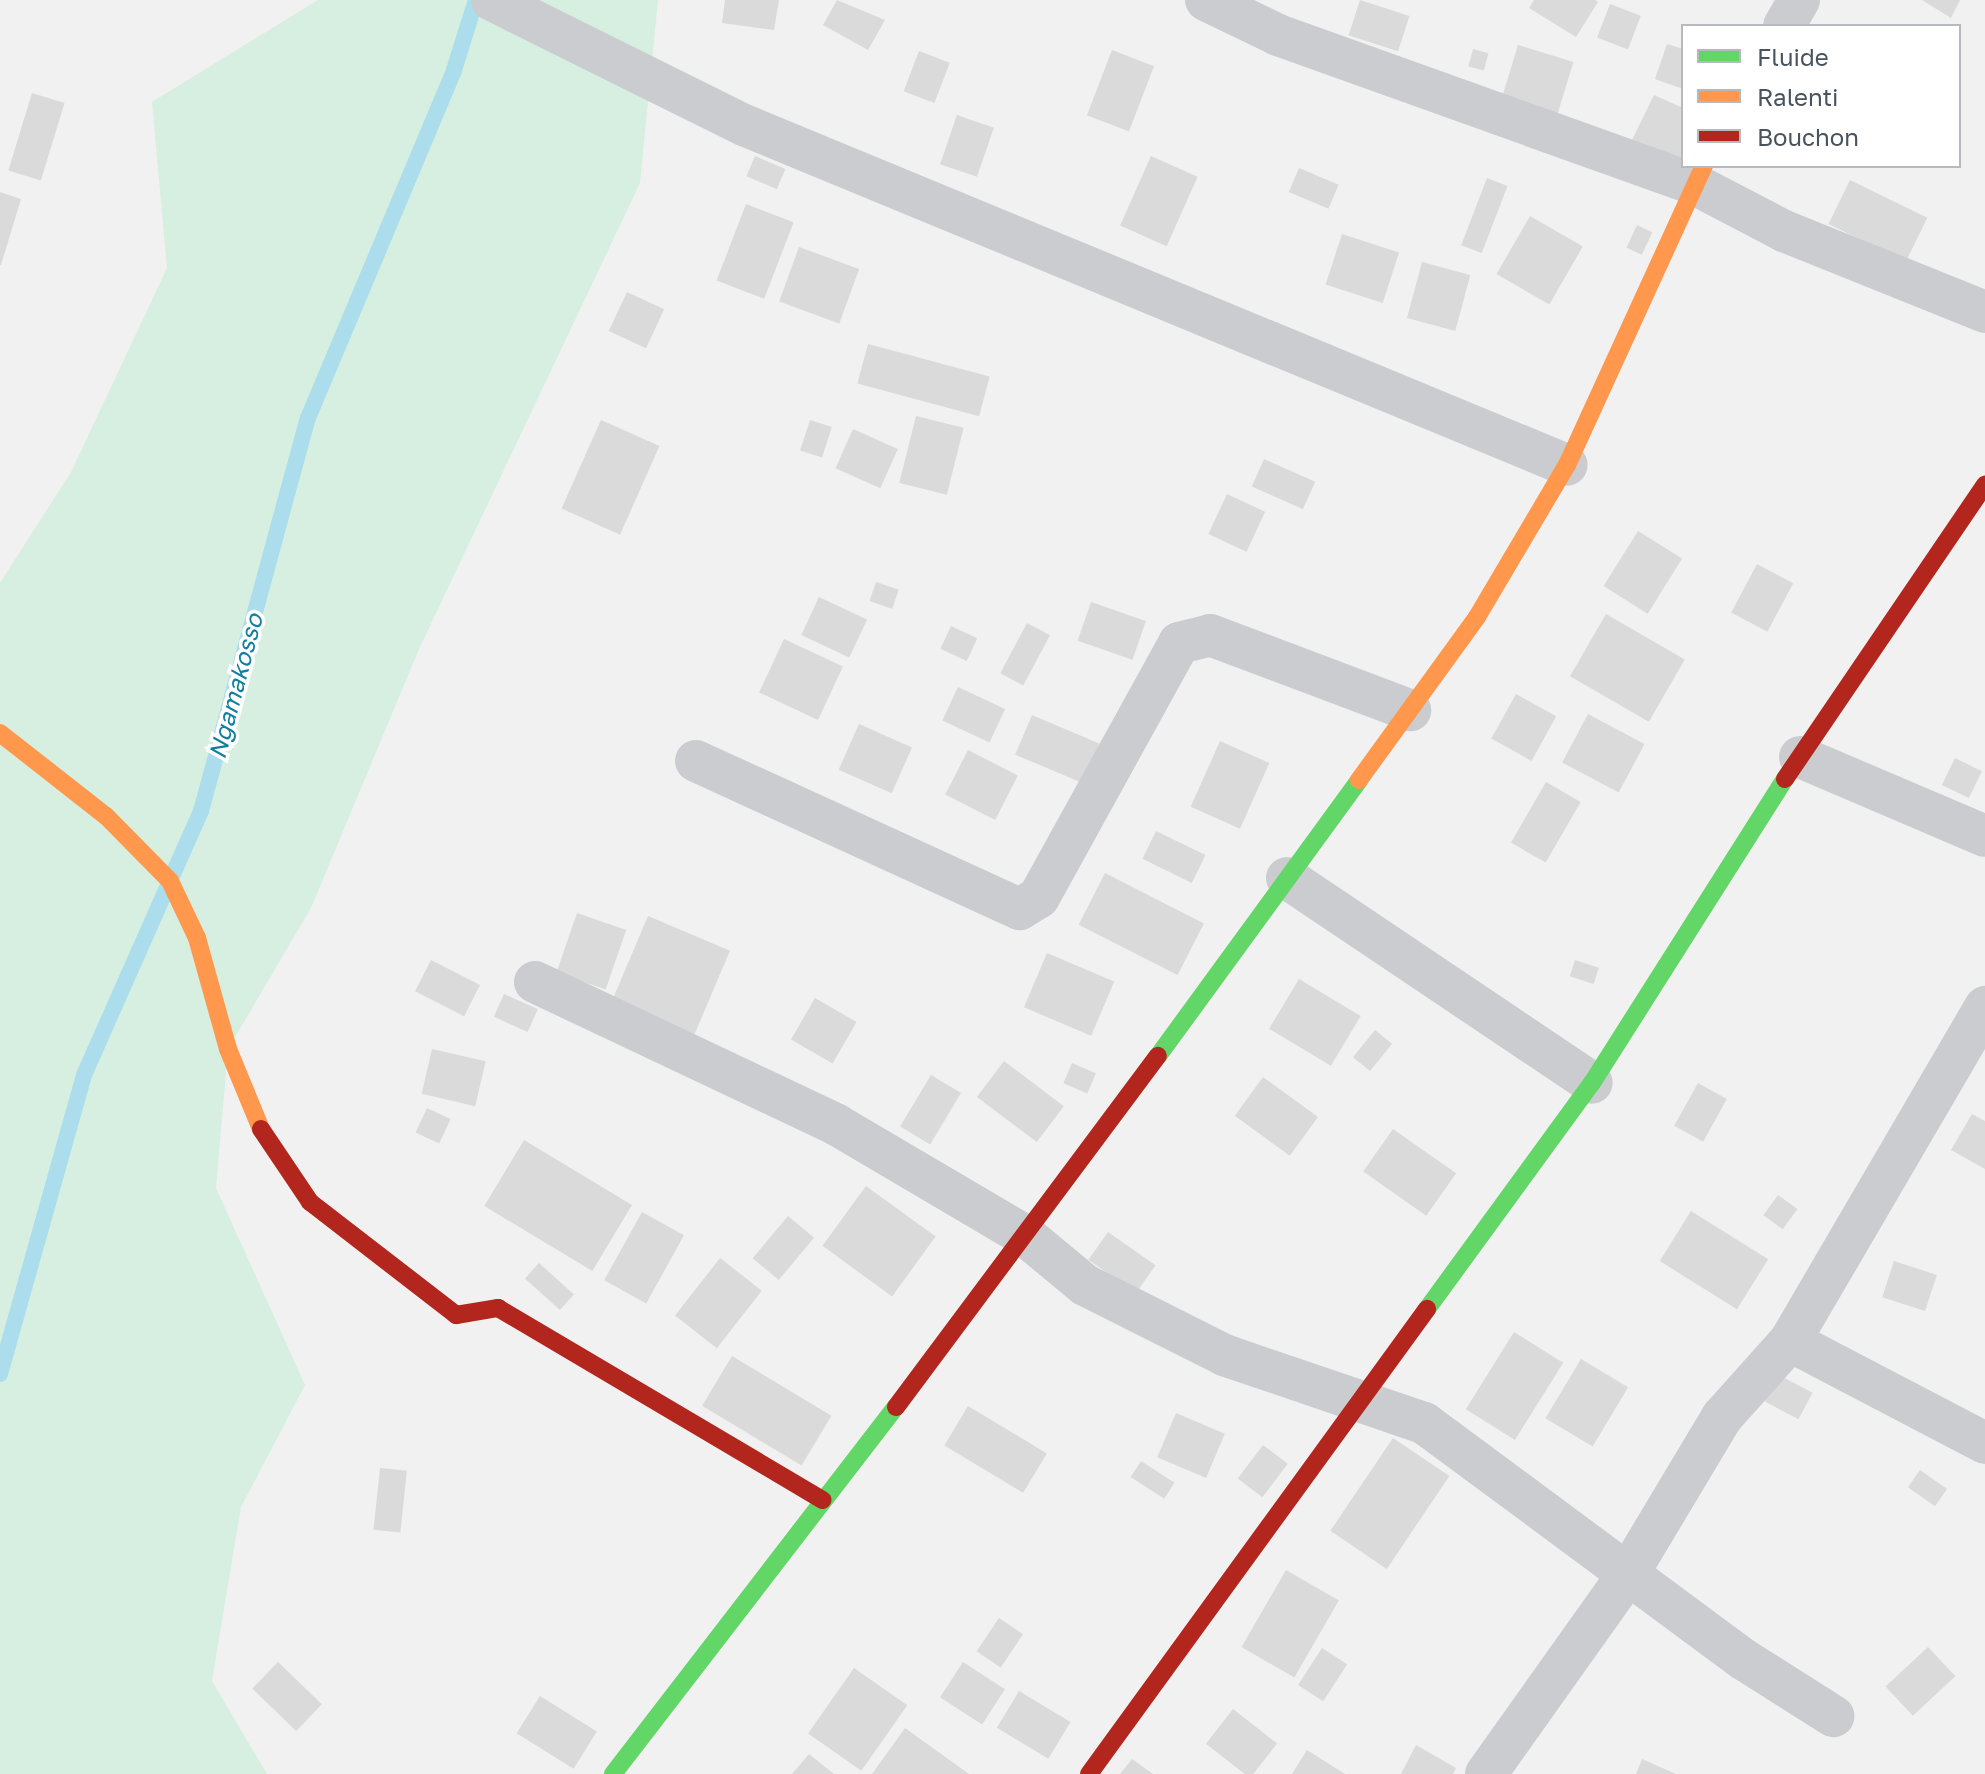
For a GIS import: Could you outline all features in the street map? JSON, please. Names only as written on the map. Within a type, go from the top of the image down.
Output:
[{"type":"street","points":[[492,0],[744,125],[1567,465]]},
{"type":"street","points":[[1206,0],[1278,35],[1699,175],[1784,231],[1985,312]]},
{"type":"street","points":[[1785,24],[1799,0]]},
{"type":"street","points":[[613,1774],[1027,1237],[1477,617],[1567,465],[1699,175]]},
{"type":"street","points":[[1089,1774],[1363,1403],[1451,1268],[1592,1083],[1800,757],[1985,485]]},
{"type":"street","points":[[696,761],[1020,909],[1039,897],[1179,643],[1210,635],[1410,710]]},
{"type":"street","points":[[0,733],[106,816],[170,881],[197,938],[228,1049],[266,1142],[310,1202],[456,1315],[498,1308],[823,1500]]},
{"type":"street","points":[[1800,757],[1985,836]]},
{"type":"street","points":[[1287,878],[1592,1083]]},
{"type":"street","points":[[535,982],[837,1125],[1027,1237],[1085,1285],[1224,1355],[1424,1423],[1628,1574],[1833,1716]]},
{"type":"street","points":[[1486,1774],[1628,1574],[1722,1417],[1790,1341],[1985,1007]]},
{"type":"street","points":[[1790,1341],[1985,1443]]},
{"type":"green space","points":[[318,0],[658,0],[640,183],[419,649],[311,908],[228,1049],[216,1188],[305,1385],[241,1507],[212,1681],[267,1774],[0,1774],[0,583],[71,472],[167,268],[152,102]]},
{"type":"building","points":[[725,0],[779,0],[774,30],[722,23]]},
{"type":"building","points":[[837,0],[885,20],[868,50],[823,25]]},
{"type":"building","points":[[1360,0],[1409,16],[1398,51],[1349,35]]},
{"type":"building","points":[[1534,0],[1598,2],[1576,37],[1529,8]]},
{"type":"building","points":[[1922,0],[1960,0],[1951,18]]},
{"type":"building","points":[[1610,4],[1641,16],[1628,49],[1597,38]]},
{"type":"building","points":[[1667,44],[1681,48],[1681,88],[1655,79]]},
{"type":"building","points":[[1518,45],[1573,62],[1558,114],[1502,97]]},
{"type":"building","points":[[1473,49],[1488,53],[1484,71],[1468,66]]},
{"type":"building","points":[[1112,50],[1154,66],[1129,131],[1087,115]]},
{"type":"building","points":[[919,51],[950,63],[934,103],[904,91]]},
{"type":"building","points":[[32,93],[65,103],[41,180],[8,170]]},
{"type":"building","points":[[1654,95],[1681,107],[1681,157],[1632,140]]},
{"type":"building","points":[[957,115],[994,128],[977,177],[940,164]]},
{"type":"building","points":[[755,156],[785,169],[777,189],[746,176]]},
{"type":"building","points":[[1151,156],[1198,177],[1167,246],[1120,225]]},
{"type":"building","points":[[1299,168],[1339,185],[1328,209],[1289,192]]},
{"type":"building","points":[[1487,178],[1508,186],[1482,253],[1461,245]]},
{"type":"building","points":[[1850,180],[1927,218],[1906,262],[1829,224]]},
{"type":"building","points":[[0,192],[21,199],[1,265],[0,265]]},
{"type":"building","points":[[746,204],[794,222],[764,299],[717,281]]},
{"type":"building","points":[[1530,216],[1583,246],[1549,305],[1496,274]]},
{"type":"building","points":[[1637,225],[1652,232],[1642,255],[1626,248]]},
{"type":"building","points":[[1342,234],[1399,253],[1383,303],[1326,284]]},
{"type":"building","points":[[799,247],[859,269],[839,323],[779,302]]},
{"type":"building","points":[[1422,262],[1470,275],[1455,331],[1407,318]]},
{"type":"building","points":[[627,292],[664,309],[646,348],[609,331]]},
{"type":"building","points":[[868,344],[990,377],[979,416],[857,384]]},
{"type":"building","points":[[916,416],[964,428],[947,495],[899,483]]},
{"type":"building","points":[[601,420],[659,446],[620,535],[562,509]]},
{"type":"building","points":[[810,420],[832,427],[822,458],[800,450]]},
{"type":"building","points":[[853,429],[898,449],[880,488],[836,468]]},
{"type":"building","points":[[1264,459],[1315,482],[1303,509],[1252,486]]},
{"type":"building","points":[[1227,494],[1265,512],[1246,552],[1208,534]]},
{"type":"building","points":[[1638,531],[1682,559],[1648,614],[1604,586]]},
{"type":"building","points":[[1757,564],[1793,583],[1767,632],[1731,613]]},
{"type":"building","points":[[876,582],[899,590],[892,609],[869,601]]},
{"type":"building","points":[[819,597],[867,619],[849,657],[801,635]]},
{"type":"building","points":[[1091,602],[1146,621],[1132,660],[1078,641]]},
{"type":"building","points":[[1606,614],[1685,660],[1649,722],[1570,676]]},
{"type":"building","points":[[1027,623],[1050,635],[1023,686],[1000,673]]},
{"type":"building","points":[[951,626],[977,638],[967,661],[940,649]]},
{"type":"building","points":[[784,639],[843,666],[818,720],[759,692]]},
{"type":"building","points":[[958,687],[1005,709],[989,743],[942,721]]},
{"type":"building","points":[[1516,694],[1556,716],[1532,761],[1491,739]]},
{"type":"building","points":[[1588,714],[1645,744],[1619,793],[1562,763]]},
{"type":"building","points":[[1032,715],[1099,744],[1082,783],[1015,755]]},
{"type":"building","points":[[859,724],[912,748],[892,793],[839,770]]},
{"type":"building","points":[[1220,741],[1269,763],[1240,829],[1191,807]]},
{"type":"building","points":[[968,750],[1018,775],[995,820],[945,795]]},
{"type":"building","points":[[1955,758],[1982,771],[1969,798],[1942,785]]},
{"type":"building","points":[[1546,782],[1581,802],[1546,863],[1511,843]]},
{"type":"building","points":[[1156,831],[1205,855],[1192,883],[1142,859]]},
{"type":"building","points":[[1105,873],[1204,923],[1178,975],[1079,925]]},
{"type":"building","points":[[577,913],[626,930],[606,989],[556,973]]},
{"type":"building","points":[[648,916],[730,951],[693,1038],[611,1003]]},
{"type":"building","points":[[1047,953],[1114,982],[1091,1036],[1024,1007]]},
{"type":"building","points":[[431,960],[480,985],[464,1016],[415,991]]},
{"type":"building","points":[[1575,960],[1599,968],[1594,984],[1570,976]]},
{"type":"building","points":[[1299,979],[1361,1016],[1331,1066],[1269,1029]]},
{"type":"building","points":[[504,994],[538,1009],[528,1032],[494,1017]]},
{"type":"building","points":[[815,998],[857,1022],[833,1064],[791,1040]]},
{"type":"building","points":[[1375,1030],[1392,1044],[1370,1071],[1353,1057]]},
{"type":"building","points":[[432,1049],[486,1061],[475,1106],[422,1094]]},
{"type":"building","points":[[1004,1061],[1064,1106],[1037,1142],[977,1097]]},
{"type":"building","points":[[1072,1063],[1096,1073],[1087,1093],[1063,1083]]},
{"type":"building","points":[[931,1075],[961,1093],[930,1144],[900,1126]]},
{"type":"building","points":[[1263,1077],[1318,1117],[1290,1156],[1235,1116]]},
{"type":"building","points":[[1698,1083],[1727,1099],[1703,1142],[1674,1126]]},
{"type":"building","points":[[427,1108],[451,1119],[439,1143],[416,1132]]},
{"type":"building","points":[[1972,1114],[1985,1121],[1985,1169],[1951,1150]]},
{"type":"building","points":[[1393,1129],[1456,1173],[1426,1216],[1363,1172]]},
{"type":"building","points":[[524,1140],[632,1205],[592,1271],[484,1206]]},
{"type":"building","points":[[866,1186],[936,1237],[892,1296],[823,1246]]},
{"type":"building","points":[[1778,1195],[1797,1209],[1783,1229],[1763,1215]]},
{"type":"building","points":[[1691,1211],[1768,1259],[1737,1309],[1660,1261]]},
{"type":"building","points":[[642,1212],[684,1235],[646,1303],[604,1280]]},
{"type":"building","points":[[788,1216],[814,1238],[779,1280],[753,1258]]},
{"type":"building","points":[[1108,1232],[1156,1265],[1136,1293],[1088,1260]]},
{"type":"building","points":[[720,1258],[762,1291],[717,1348],[675,1316]]},
{"type":"building","points":[[1894,1261],[1937,1275],[1925,1311],[1882,1297]]},
{"type":"building","points":[[539,1263],[574,1294],[560,1310],[525,1279]]},
{"type":"building","points":[[1514,1332],[1563,1363],[1515,1440],[1466,1409]]},
{"type":"building","points":[[732,1356],[831,1416],[802,1465],[702,1406]]},
{"type":"building","points":[[1581,1359],[1628,1387],[1593,1446],[1545,1418]]},
{"type":"building","points":[[1779,1375],[1813,1393],[1798,1419],[1765,1401]]},
{"type":"building","points":[[968,1406],[1047,1453],[1023,1493],[944,1445]]},
{"type":"building","points":[[1176,1413],[1225,1434],[1206,1478],[1157,1457]]},
{"type":"building","points":[[1393,1438],[1449,1476],[1387,1569],[1330,1531]]},
{"type":"building","points":[[1263,1445],[1288,1464],[1262,1497],[1238,1479]]},
{"type":"building","points":[[1141,1461],[1175,1483],[1164,1499],[1131,1477]]},
{"type":"building","points":[[380,1468],[407,1471],[400,1532],[374,1530]]},
{"type":"building","points":[[1920,1470],[1947,1489],[1935,1506],[1908,1487]]},
{"type":"building","points":[[1286,1570],[1339,1600],[1294,1678],[1242,1647]]},
{"type":"building","points":[[999,1618],[1023,1634],[1001,1667],[977,1651]]},
{"type":"building","points":[[1928,1647],[1955,1676],[1913,1716],[1886,1687]]},
{"type":"building","points":[[1322,1648],[1347,1664],[1323,1701],[1298,1685]]},
{"type":"building","points":[[278,1662],[322,1704],[296,1731],[252,1689]]},
{"type":"building","points":[[963,1662],[1005,1689],[982,1724],[940,1697]]},
{"type":"building","points":[[854,1668],[907,1705],[861,1771],[808,1734]]},
{"type":"building","points":[[1019,1691],[1070,1722],[1048,1759],[997,1728]]},
{"type":"building","points":[[540,1696],[597,1732],[574,1769],[517,1733]]},
{"type":"building","points":[[1233,1709],[1277,1743],[1253,1774],[1245,1774],[1206,1744]]},
{"type":"building","points":[[905,1728],[969,1774],[872,1774]]},
{"type":"building","points":[[1416,1745],[1456,1768],[1453,1774],[1401,1774]]},
{"type":"building","points":[[1307,1750],[1345,1774],[1292,1774]]},
{"type":"building","points":[[809,1754],[834,1774],[792,1774]]},
{"type":"building","points":[[1132,1759],[1153,1774],[1120,1774]]},
{"type":"building","points":[[1642,1759],[1676,1774],[1636,1774]]},
{"type":"waterway","name":"Ngamakosso","points":[[0,1374],[84,1075],[201,811],[308,418],[454,70],[476,0]]},
{"type":"traffic: fast","points":[[1427,1309],[1592,1083],[1785,779]]},
{"type":"traffic: fast","points":[[1158,1056],[1359,780]]},
{"type":"traffic: fast","points":[[613,1774],[896,1407]]},
{"type":"traffic: slow","points":[[1359,780],[1477,617],[1567,465],[1703,168]]},
{"type":"traffic: slow","points":[[0,733],[106,816],[170,881],[197,938],[228,1049],[261,1129]]},
{"type":"traffic: jam","points":[[1785,779],[1985,485]]},
{"type":"traffic: jam","points":[[896,1407],[1158,1056]]},
{"type":"traffic: jam","points":[[261,1129],[310,1202],[456,1315],[498,1308],[823,1500]]},
{"type":"traffic: jam","points":[[1089,1774],[1427,1309]]}]
